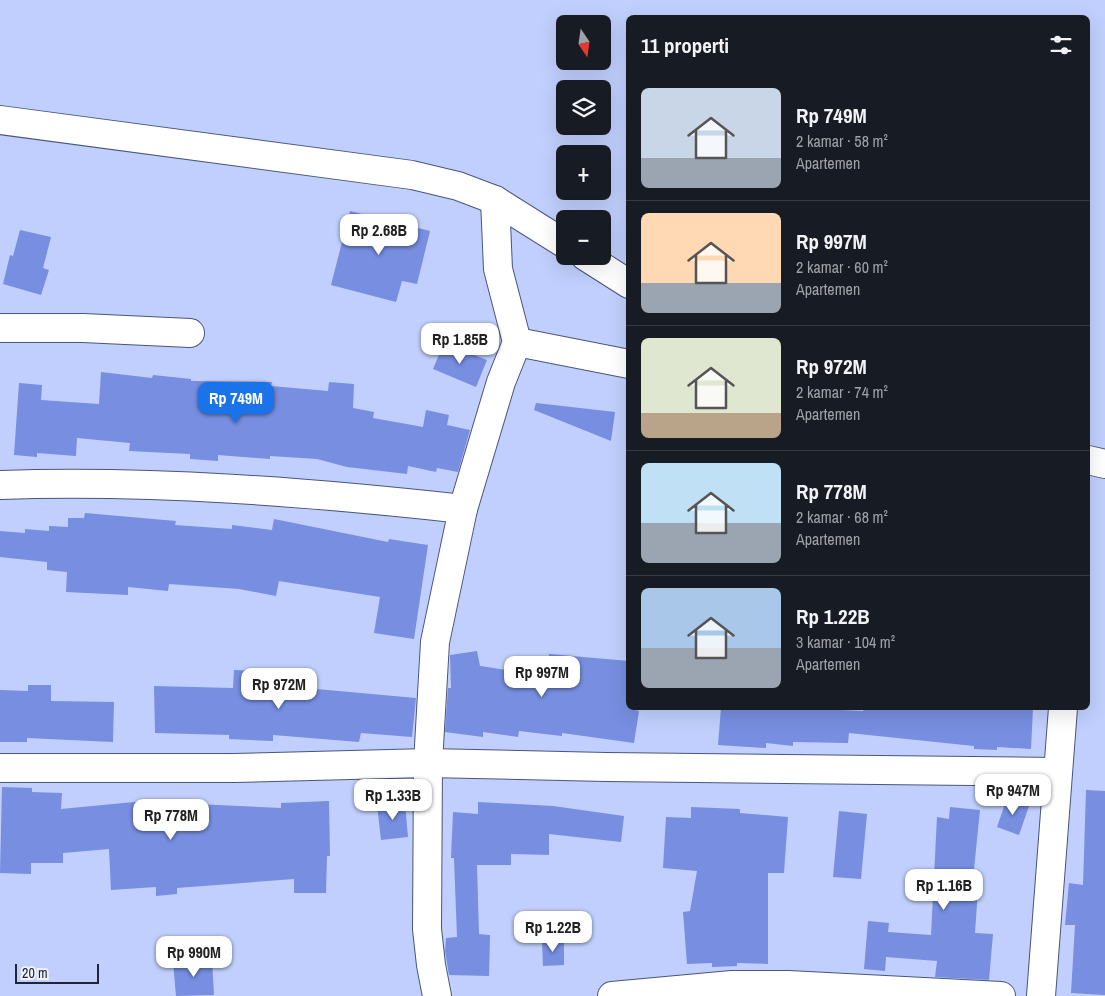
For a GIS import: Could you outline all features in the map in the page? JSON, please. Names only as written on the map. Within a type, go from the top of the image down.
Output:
[{"type":"street","points":[[0,120],[412,175],[458,186],[495,200],[556,238]]},
{"type":"street","points":[[438,996],[431,965],[427,929],[428,763],[438,618],[462,509],[501,382],[517,342],[498,268],[495,200]]},
{"type":"street","points":[[599,265],[626,282]]},
{"type":"street","points":[[0,328],[83,328],[190,333]]},
{"type":"street","points":[[517,342],[626,363]]},
{"type":"street","points":[[1090,460],[1105,464]]},
{"type":"street","points":[[0,485],[111,484],[216,486],[334,495],[462,509]]},
{"type":"street","points":[[1041,996],[1063,710]]},
{"type":"street","points":[[0,768],[234,768],[428,763],[1057,772]]},
{"type":"street","points":[[612,996],[669,989],[751,985],[1001,996]]},
{"type":"building","points":[[350,211],[430,231],[417,284],[402,281],[396,302],[331,285]]},
{"type":"building","points":[[20,230],[51,237],[43,268],[49,270],[41,295],[3,284],[10,255],[13,256]]},
{"type":"building","points":[[444,343],[487,360],[476,387],[433,369]]},
{"type":"building","points":[[101,372],[152,378],[153,375],[191,379],[191,381],[272,382],[271,386],[328,391],[329,382],[354,384],[353,408],[374,412],[373,418],[423,427],[426,410],[449,415],[447,425],[470,430],[458,472],[437,468],[436,472],[408,466],[407,474],[347,467],[317,459],[270,456],[270,459],[218,455],[218,461],[190,459],[190,454],[129,451],[130,443],[77,438],[76,456],[37,453],[37,457],[14,455],[19,383],[42,385],[41,400],[99,404]]},
{"type":"building","points":[[536,403],[615,412],[611,441],[534,410]]},
{"type":"building","points":[[85,513],[176,521],[175,525],[232,529],[232,525],[272,530],[274,519],[388,542],[389,539],[428,545],[414,639],[374,633],[380,597],[279,581],[276,596],[239,589],[169,584],[168,591],[128,587],[128,595],[66,592],[67,572],[47,570],[47,562],[0,557],[0,531],[25,533],[25,529],[49,531],[49,526],[68,527],[68,518],[84,518]]},
{"type":"building","points":[[477,651],[480,666],[533,674],[534,656],[549,656],[549,654],[626,661],[626,710],[639,711],[634,743],[562,733],[562,736],[519,731],[518,737],[483,732],[483,737],[445,732],[448,688],[451,688],[450,655]]},
{"type":"building","points":[[234,670],[296,672],[294,687],[416,698],[412,737],[361,733],[359,742],[273,735],[273,741],[229,739],[229,735],[155,733],[154,686],[233,688]]},
{"type":"building","points":[[28,685],[51,685],[51,701],[114,702],[113,742],[27,738],[27,742],[0,742],[0,690],[28,691]]},
{"type":"building","points":[[721,710],[1033,710],[1031,749],[997,747],[997,750],[974,749],[974,746],[849,733],[848,743],[793,742],[793,746],[766,743],[766,748],[718,745]]},
{"type":"building","points":[[2,787],[32,788],[32,792],[62,793],[61,809],[134,802],[194,800],[195,804],[281,808],[281,803],[329,801],[330,856],[327,856],[326,893],[294,893],[294,879],[177,888],[177,894],[156,896],[156,887],[111,890],[109,849],[63,853],[63,863],[31,863],[31,874],[0,873]]},
{"type":"building","points":[[1086,790],[1105,791],[1105,995],[1071,993],[1075,925],[1065,925],[1069,883],[1083,885]]},
{"type":"building","points":[[1007,798],[1029,806],[1019,835],[997,827]]},
{"type":"building","points":[[478,802],[553,806],[624,816],[621,842],[549,834],[549,855],[511,854],[511,865],[477,865],[479,934],[490,935],[489,976],[449,975],[445,951],[446,938],[457,937],[454,858],[451,858],[453,812],[478,814]]},
{"type":"building","points":[[405,803],[408,837],[381,840],[377,805]]},
{"type":"building","points":[[691,807],[740,809],[740,813],[788,817],[784,873],[768,873],[768,964],[737,963],[737,966],[712,967],[712,963],[687,964],[683,912],[690,911],[697,871],[663,868],[666,817],[691,818]]},
{"type":"building","points":[[950,807],[980,810],[972,889],[978,889],[975,933],[993,934],[989,980],[935,977],[937,961],[886,957],[885,971],[864,969],[868,921],[889,923],[888,932],[931,935],[937,817],[949,819]]},
{"type":"building","points":[[839,811],[867,814],[861,879],[833,877]]},
{"type":"building","points":[[564,941],[564,965],[543,966],[542,942]]},
{"type":"building","points":[[212,959],[214,995],[176,996],[173,962]]}]
